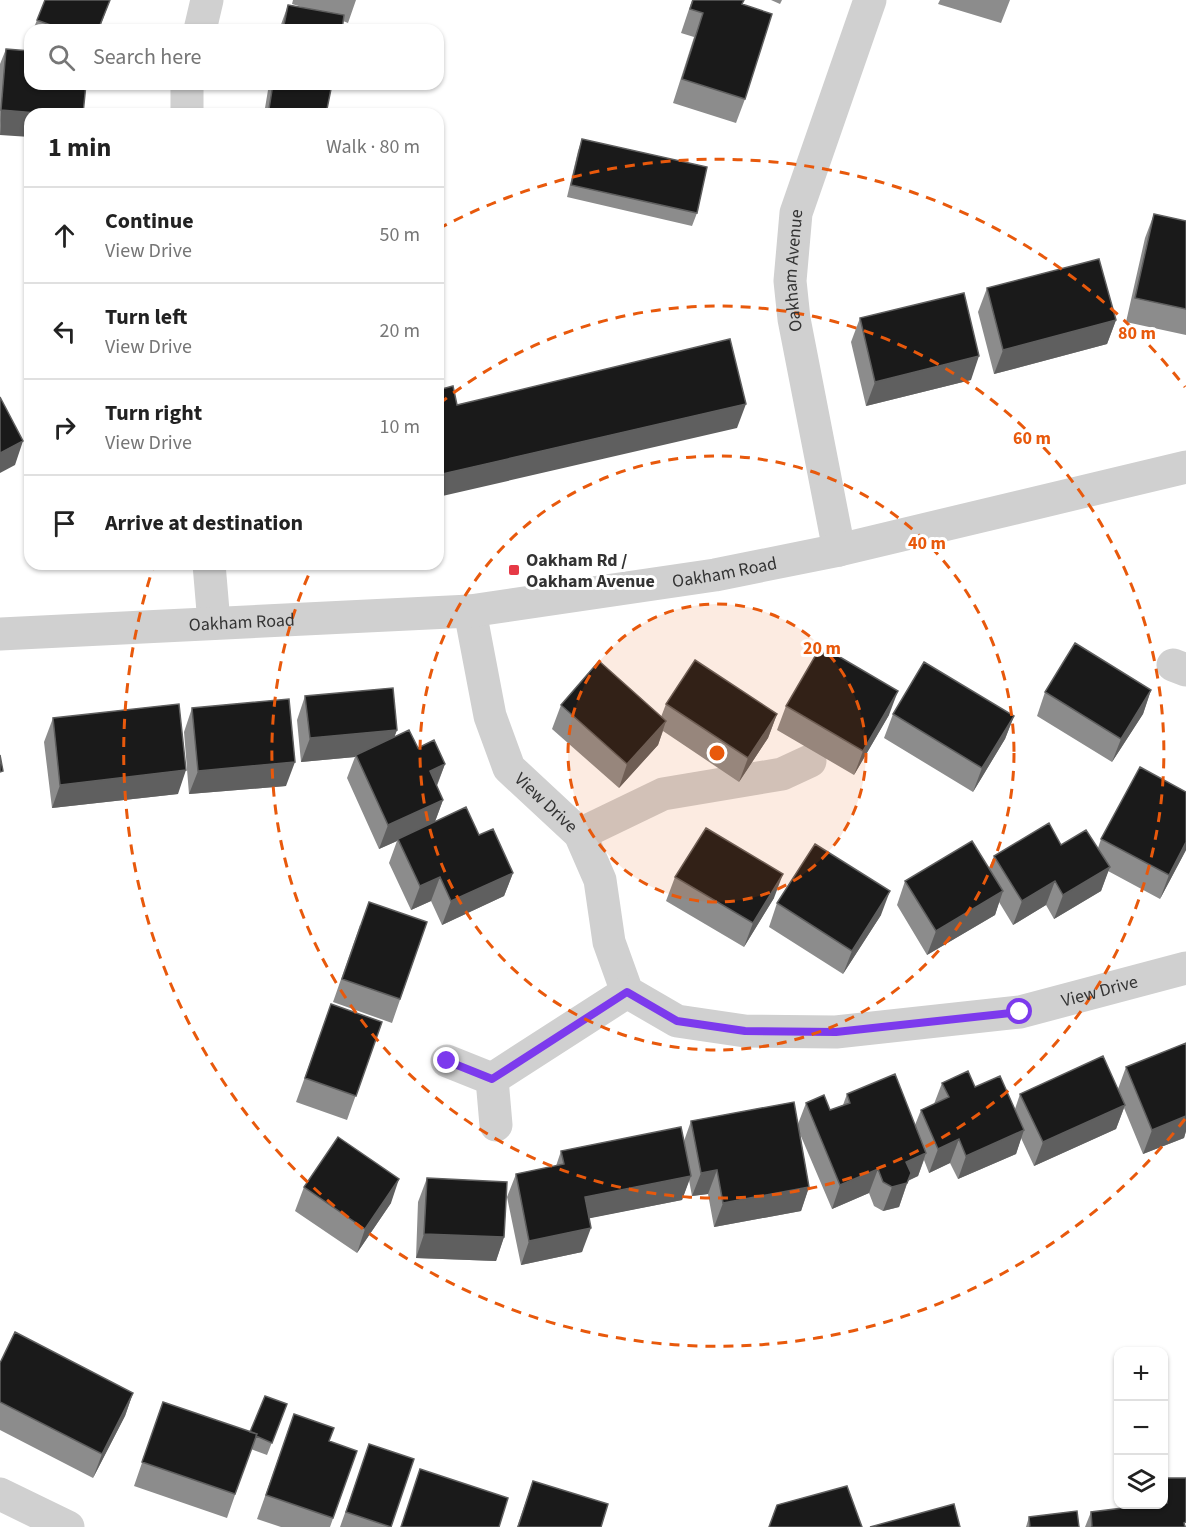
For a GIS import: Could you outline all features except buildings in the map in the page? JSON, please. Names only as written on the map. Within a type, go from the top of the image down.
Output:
[{"type":"street","points":[[201,24],[207,0]]},
{"type":"street","name":"Oakham Avenue","points":[[839,550],[795,320],[790,280],[796,213],[870,0]]},
{"type":"street","points":[[187,90],[187,108]]},
{"type":"street","name":"Oakham Road","points":[[0,634],[470,611],[715,575],[839,550],[1186,467]]},
{"type":"street","points":[[210,570],[214,623]]},
{"type":"street","name":"View Drive","points":[[470,611],[490,716],[509,768],[580,834],[600,880],[609,942],[627,992],[677,1021],[745,1031],[836,1032],[1020,1012],[1186,968]]},
{"type":"street","points":[[580,834],[663,794],[782,774],[810,761]]},
{"type":"street","points":[[492,1079],[627,992]]},
{"type":"street","points":[[447,1061],[492,1079]]},
{"type":"street","points":[[492,1079],[496,1125]]},
{"type":"street","points":[[0,1494],[68,1527]]},
{"type":"place","name":"Oakham Rd / Oakham Avenue","points":[[514,570]]},
{"type":"route","points":[[447,1061],[492,1079],[627,992],[677,1021],[745,1031],[836,1032],[1020,1012]]}]
